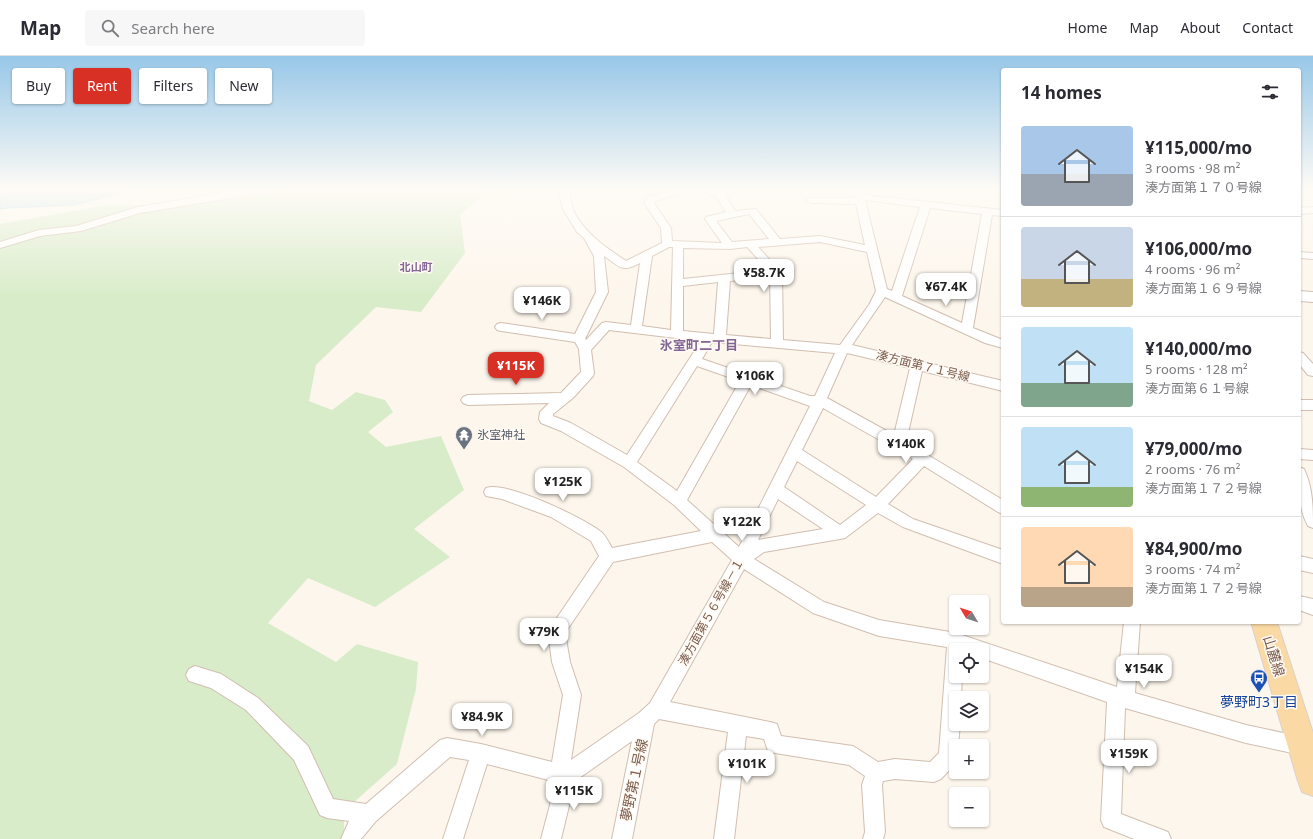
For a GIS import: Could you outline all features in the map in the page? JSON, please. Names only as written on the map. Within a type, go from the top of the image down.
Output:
[{"type":"main road","name":"山麓線","points":[[1265,624],[1312,776]]},
{"type":"street","points":[[0,245],[39,233],[77,229],[91,225]]},
{"type":"street","points":[[579,225],[592,242],[599,256],[602,292],[582,344],[588,373],[564,398],[547,412],[546,419],[566,427],[628,463],[679,501],[741,559],[819,608],[879,628],[962,643]]},
{"type":"street","points":[[664,225],[673,245],[678,283],[677,334]]},
{"type":"street","points":[[714,225],[730,246]]},
{"type":"street","points":[[763,225],[777,242]]},
{"type":"street","points":[[866,225],[882,291],[989,340],[1001,343]]},
{"type":"street","points":[[896,298],[920,225]]},
{"type":"street","points":[[967,330],[985,225]]},
{"type":"street","points":[[592,242],[626,266],[647,254],[673,245],[730,246],[820,239],[872,250]]},
{"type":"street","points":[[750,244],[776,273],[777,344]]},
{"type":"street","points":[[636,330],[647,254]]},
{"type":"street","points":[[1301,255],[1313,256]]},
{"type":"street","points":[[678,283],[776,273]]},
{"type":"street","points":[[628,463],[695,361],[714,338],[724,279]]},
{"type":"street","name":"湊方面第５６号線－１","points":[[651,714],[741,559],[820,400],[843,349],[874,306],[882,291]]},
{"type":"street","name":"湊方面第７１号線","points":[[582,344],[606,326],[777,344],[843,349],[850,348],[1001,385]]},
{"type":"street","points":[[501,328],[582,344]]},
{"type":"street","points":[[1301,358],[1313,372]]},
{"type":"street","points":[[695,361],[810,401],[820,400],[923,458],[1001,507]]},
{"type":"street","points":[[898,444],[917,364]]},
{"type":"street","points":[[679,501],[747,380]]},
{"type":"street","points":[[468,400],[564,398]]},
{"type":"street","points":[[1301,405],[1313,405]]},
{"type":"street","points":[[794,452],[908,523],[1001,556]]},
{"type":"street","points":[[1301,454],[1313,455]]},
{"type":"street","points":[[741,559],[761,546],[840,533],[877,505],[923,458]]},
{"type":"street","points":[[1301,480],[1313,522]]},
{"type":"street","points":[[776,489],[840,533]]},
{"type":"street","points":[[491,492],[503,493],[556,513],[596,536],[608,556]]},
{"type":"street","points":[[551,839],[563,774],[572,695],[561,662],[556,631],[608,556],[714,535]]},
{"type":"street","points":[[1301,563],[1313,566]]},
{"type":"street","points":[[1301,604],[1313,607]]},
{"type":"street","points":[[1132,624],[1120,698],[1111,820],[1153,837]]},
{"type":"street","points":[[353,835],[369,814],[447,746],[482,752],[563,774],[651,714],[738,724],[770,731],[775,744],[853,756],[876,772],[895,769],[934,772],[948,757],[956,641]]},
{"type":"street","points":[[989,652],[1120,698],[1246,734],[1302,746]]},
{"type":"street","points":[[195,675],[215,680],[252,704],[301,752],[327,808],[369,814]]},
{"type":"street","name":"夢野第１号線","points":[[622,839],[651,714]]},
{"type":"street","points":[[724,839],[738,724]]},
{"type":"street","points":[[453,839],[482,752]]},
{"type":"street","points":[[873,839],[875,832],[872,785],[876,772]]},
{"type":"green space","points":[[0,225],[461,225],[465,253],[421,312],[376,307],[316,365],[309,401],[332,410],[356,392],[385,400],[393,412],[368,432],[386,447],[441,436],[464,490],[414,529],[450,557],[375,607],[308,578],[268,623],[336,662],[357,644],[418,662],[416,689],[397,764],[344,811],[344,839],[0,839]]},
{"type":"place","name":"氷室神社","points":[[464,450]]},
{"type":"place","name":"夢野町3丁目","points":[[1259,693]]},
{"type":"district","name":"北山町","points":[[416,267]]},
{"type":"district","name":"氷室町二丁目","points":[[699,345]]}]
